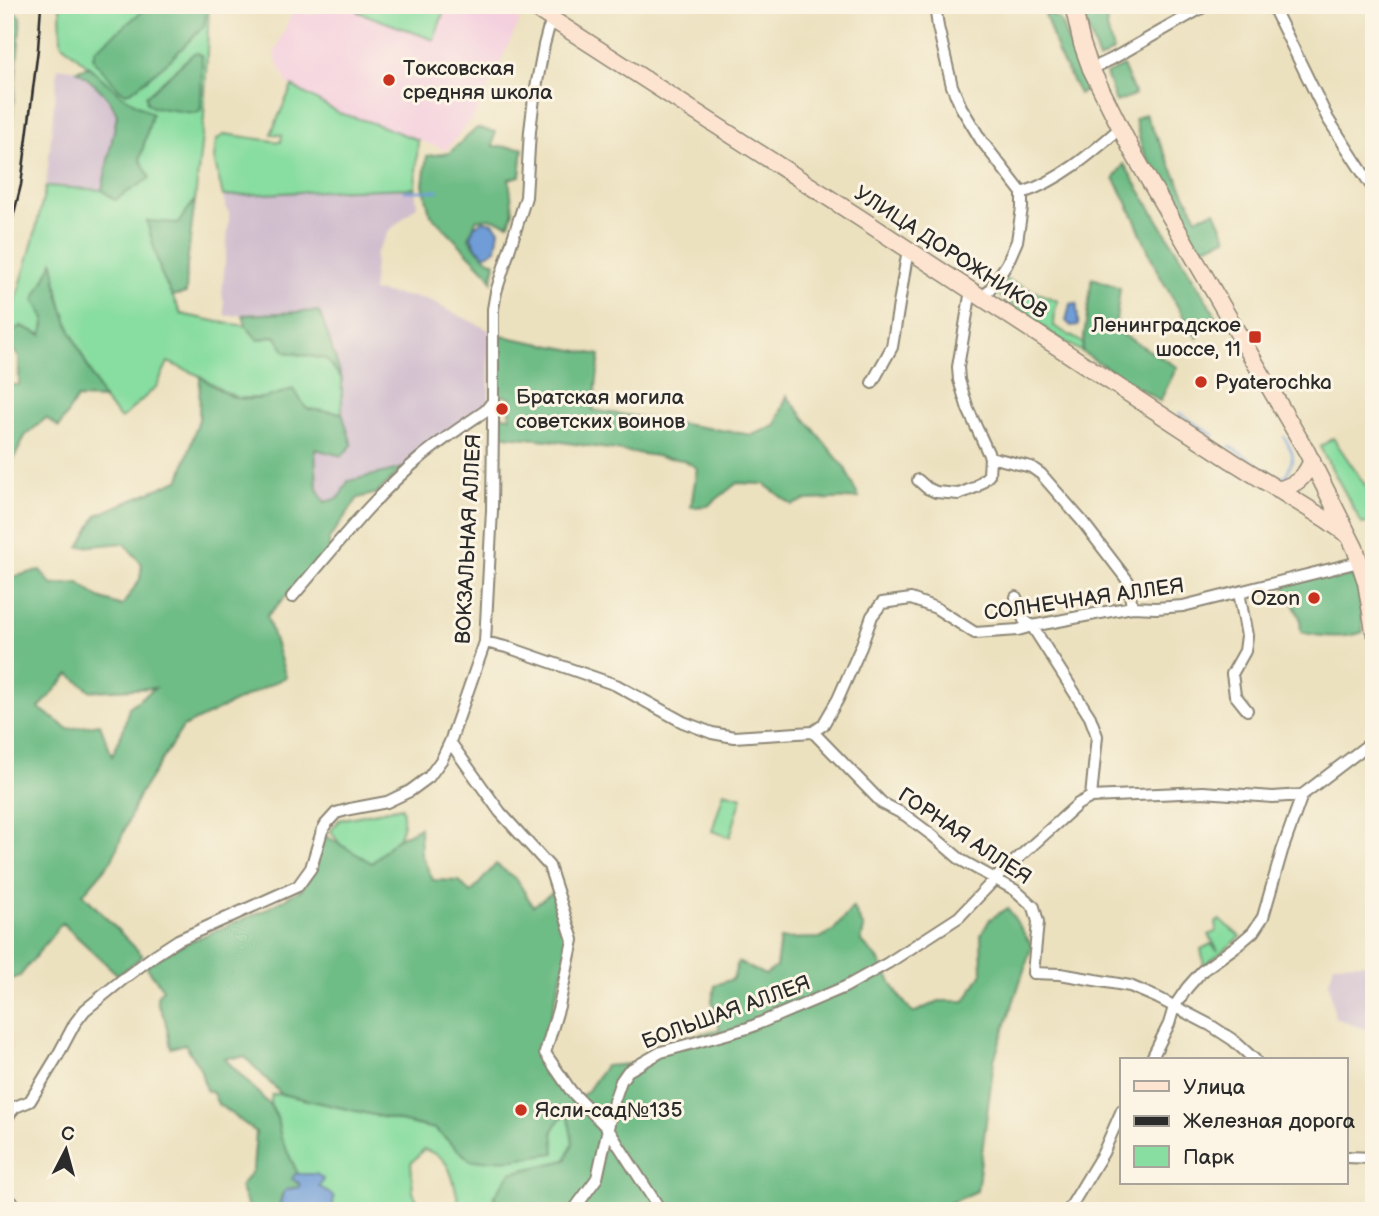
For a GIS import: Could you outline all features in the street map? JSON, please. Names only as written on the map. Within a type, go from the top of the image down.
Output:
[{"type":"main road","name":"УЛИЦА ДОРОЖНИКОВ","points":[[530,5],[1326,520],[1359,552]]},
{"type":"main road","points":[[1073,5],[1091,69],[1120,128],[1312,460],[1359,552],[1370,576],[1374,631]]},
{"type":"main road","points":[[1278,490],[1300,480],[1312,460]]},
{"type":"street","points":[[918,480],[936,492],[959,494],[976,487],[989,475],[990,457],[968,409],[958,368],[977,294],[1007,264],[1017,241],[1022,208],[1022,193],[981,140],[952,86],[935,5]]},
{"type":"street","points":[[1091,69],[1207,5]]},
{"type":"street","points":[[1272,5],[1328,119],[1374,190]]},
{"type":"street","points":[[493,401],[493,309],[526,197],[534,98],[544,45],[553,20]]},
{"type":"street","points":[[1022,193],[1051,181],[1120,128]]},
{"type":"street","points":[[872,383],[892,347],[908,249]]},
{"type":"street","name":"ВОКЗАЛЬНАЯ АЛЛЕЯ","points":[[292,597],[372,504],[420,458],[485,411],[493,401]]},
{"type":"street","name":"ВОКЗАЛЬНАЯ АЛЛЕЯ","points":[[5,1123],[15,1107],[30,1101],[85,1010],[178,940],[298,886],[311,868],[326,824],[336,813],[387,802],[410,791],[429,777],[442,759],[485,642],[492,510],[493,401]]},
{"type":"street","points":[[990,457],[1031,467],[1041,474],[1128,581],[1132,607]]},
{"type":"street","name":"СОЛНЕЧНАЯ АЛЛЕЯ","points":[[813,732],[824,725],[838,699],[872,616],[882,603],[911,599],[936,608],[975,633],[1018,630],[1132,607],[1183,606],[1239,592],[1359,552]]},
{"type":"street","points":[[1239,592],[1247,636],[1245,651],[1232,674],[1235,695],[1247,710]]},
{"type":"street","points":[[1016,597],[1024,620],[1031,626],[1090,717],[1097,736],[1091,797],[1203,792],[1273,797],[1302,795]]},
{"type":"street","points":[[485,642],[616,685],[683,722],[712,733],[734,737],[813,732]]},
{"type":"street","name":"ГОРНАЯ АЛЛЕЯ","points":[[813,732],[882,803],[905,815],[961,860],[1015,890],[1034,907],[1038,922],[1033,973],[1060,974],[1130,986],[1210,1025],[1233,1040],[1253,1058]]},
{"type":"street","points":[[450,742],[500,812],[549,866],[573,940],[559,1006],[545,1054],[571,1091],[607,1129],[661,1211]]},
{"type":"street","points":[[1152,1058],[1170,1024],[1174,1007],[1187,988],[1202,971],[1253,932],[1263,917],[1302,795],[1365,747],[1374,744]]},
{"type":"street","name":"БОЛЬШАЯ АЛЛЕЯ","points":[[573,1211],[597,1178],[617,1091],[628,1071],[661,1052],[748,1028],[845,987],[888,963],[959,917],[996,878],[1078,804],[1091,797]]},
{"type":"street","points":[[1068,1211],[1103,1153],[1120,1115]]},
{"type":"street","points":[[1348,1157],[1374,1158]]},
{"type":"street","points":[[9,1200],[23,1211]]},
{"type":"shaded area","name":"Токсовская средняя школа","points":[[318,5],[497,5],[520,20],[476,114],[446,150],[339,113],[287,83],[274,55],[294,8],[313,15]]},
{"type":"shaded area","points":[[58,67],[77,70],[100,89],[115,108],[117,115],[102,190],[46,186]]},
{"type":"shaded area","points":[[415,188],[417,206],[389,231],[376,253],[372,291],[425,299],[489,330],[489,400],[403,468],[348,481],[339,498],[325,502],[317,489],[315,449],[352,445],[342,413],[342,379],[318,311],[225,316],[222,294],[229,213],[223,196]]},
{"type":"shaded area","points":[[1374,963],[1374,1033],[1335,1018],[1329,983],[1334,964]]},
{"type":"green space","points":[[5,5],[21,17],[5,164]]},
{"type":"green space","points":[[60,5],[209,5],[204,118],[195,200],[178,224],[147,222],[161,273],[181,314],[246,326],[258,340],[275,336],[286,352],[326,359],[342,379],[342,413],[307,409],[293,389],[266,398],[238,398],[200,376],[168,362],[157,386],[121,419],[103,399],[71,332],[59,297],[53,264],[42,335],[21,326],[5,337],[46,186],[102,190],[115,200],[140,159],[152,114],[120,94],[61,43]]},
{"type":"green space","points":[[150,5],[206,5],[204,26],[169,61],[126,93],[120,90],[93,57],[95,50]]},
{"type":"green space","points":[[361,5],[446,5],[434,40],[358,12]]},
{"type":"green space","points":[[1083,5],[1105,5],[1113,51],[1099,60],[1088,28]]},
{"type":"green space","points":[[1044,11],[1060,20],[1088,90],[1079,94],[1058,53]]},
{"type":"green space","points":[[193,54],[202,56],[199,112],[152,107],[147,103],[146,96]]},
{"type":"green space","points":[[1123,66],[1135,95],[1116,102],[1106,74]]},
{"type":"green space","points":[[89,67],[120,94],[152,114],[140,159],[150,178],[115,200],[102,190],[117,115],[105,95],[77,70]]},
{"type":"green space","points":[[292,86],[339,113],[418,140],[415,188],[223,196],[214,159],[216,140],[225,134],[281,142],[282,135],[271,134]]},
{"type":"green space","points":[[1145,114],[1197,218],[1215,211],[1227,238],[1197,250],[1142,149],[1135,119]]},
{"type":"green space","points":[[477,128],[495,132],[493,146],[523,148],[520,176],[509,179],[513,211],[509,224],[489,218],[476,220],[469,238],[480,253],[495,263],[492,281],[430,214],[423,184],[427,156],[449,153]]},
{"type":"green space","points":[[1124,164],[1216,316],[1197,338],[1158,272],[1114,178]]},
{"type":"green space","points":[[195,200],[186,293],[172,296],[161,273],[147,221],[178,223]]},
{"type":"green space","points":[[53,262],[59,297],[71,332],[103,399],[77,398],[59,427],[46,418],[25,436],[5,477],[5,385],[19,385],[19,358],[5,337],[21,326],[42,335],[45,318],[34,300]]},
{"type":"green space","points":[[1092,278],[1120,288],[1115,330],[1177,367],[1160,401],[1082,352]]},
{"type":"green space","points":[[1004,279],[1058,301],[1054,326],[1083,343],[1082,352],[995,293]]},
{"type":"green space","points":[[318,311],[342,379],[326,359],[286,352],[275,336],[258,340],[246,326],[243,315]]},
{"type":"green space","points":[[501,336],[600,355],[593,410],[752,435],[775,426],[787,396],[845,468],[859,498],[806,500],[792,505],[764,484],[737,483],[708,506],[691,507],[697,468],[683,460],[497,435],[496,415],[510,417],[511,398],[497,394],[496,359]]},
{"type":"green space","points":[[200,376],[234,397],[260,398],[293,389],[307,409],[342,413],[352,445],[342,456],[315,449],[317,489],[325,502],[339,498],[348,481],[403,468],[377,493],[358,498],[329,539],[329,551],[267,616],[286,677],[183,727],[139,795],[112,860],[83,894],[143,956],[118,975],[62,923],[20,976],[5,982],[5,579],[40,570],[52,585],[79,583],[99,598],[122,606],[140,579],[142,564],[124,543],[79,547],[97,515],[180,479],[199,419]],"holes":[[[69,674],[91,691],[155,688],[129,707],[123,731],[112,756],[100,724],[68,729],[39,708]]]},
{"type":"green space","points":[[1333,438],[1374,498],[1374,522],[1362,524],[1320,447]]},
{"type":"green space","points":[[1348,569],[1358,588],[1363,632],[1332,636],[1301,632],[1300,618],[1284,585]]},
{"type":"green space","points":[[724,792],[742,797],[730,837],[712,831]]},
{"type":"green space","points":[[402,807],[403,826],[400,834],[391,847],[371,865],[348,852],[331,831],[339,820]]},
{"type":"green space","points":[[420,827],[421,854],[433,880],[459,881],[471,893],[496,864],[517,880],[533,906],[553,892],[570,943],[541,1054],[575,1100],[587,1092],[605,1066],[631,1064],[685,1038],[720,1029],[712,1002],[715,985],[733,979],[738,962],[765,975],[776,967],[780,939],[820,938],[833,931],[853,907],[864,928],[861,941],[878,959],[899,996],[913,1013],[939,1001],[965,1001],[982,973],[981,935],[990,919],[1008,908],[1032,946],[994,1060],[977,1191],[943,1206],[944,1211],[503,1211],[494,1196],[511,1173],[566,1160],[573,1143],[568,1116],[560,1118],[553,1131],[555,1153],[471,1161],[435,1129],[281,1094],[245,1057],[224,1058],[270,1105],[277,1118],[281,1138],[298,1174],[295,1174],[295,1181],[300,1185],[282,1194],[279,1206],[281,1211],[250,1211],[240,1187],[253,1170],[256,1132],[218,1104],[213,1093],[206,1090],[200,1068],[185,1044],[171,1048],[165,1019],[158,1004],[157,996],[163,989],[146,966],[179,946],[263,911],[302,889],[316,868],[324,835],[372,863],[395,840]]},
{"type":"green space","points":[[1220,920],[1241,937],[1204,966],[1201,949],[1211,944],[1218,951],[1209,935],[1217,931],[1216,922]]},
{"type":"green space","points":[[281,1094],[435,1129],[471,1161],[553,1131],[560,1118],[568,1116],[573,1143],[566,1160],[511,1173],[487,1211],[462,1211],[448,1166],[440,1157],[424,1149],[411,1163],[413,1192],[422,1211],[332,1211],[332,1206],[319,1186],[322,1182],[311,1174],[298,1174],[280,1138],[277,1117],[270,1104],[272,1095]]},
{"type":"water","points":[[483,221],[493,223],[499,230],[496,249],[484,255],[471,237],[474,226]]},
{"type":"water","points":[[1077,303],[1078,325],[1071,326],[1066,321],[1070,304]]},
{"type":"water","points":[[295,1174],[316,1174],[322,1178],[319,1186],[334,1197],[332,1211],[281,1211],[279,1207],[285,1190],[300,1187],[299,1183],[292,1179]]},
{"type":"waterway","points":[[404,191],[438,191]]},
{"type":"waterway","points":[[1179,413],[1213,435]]},
{"type":"waterway","points":[[1230,446],[1275,476],[1281,477],[1286,476],[1292,456],[1284,437]]},
{"type":"railway","points":[[5,250],[21,185],[41,5]]},
{"type":"place","name":"Токсовская средняя школа","points":[[389,80]]},
{"type":"place","name":"Ленинградское шоссе, 11","points":[[1255,337]]},
{"type":"place","name":"Pyaterochka","points":[[1201,382]]},
{"type":"place","name":"Братская могила советских воинов","points":[[502,409]]},
{"type":"place","name":"Ozon","points":[[1314,598]]},
{"type":"place","name":"Ясли-сад№135","points":[[521,1110]]}]
